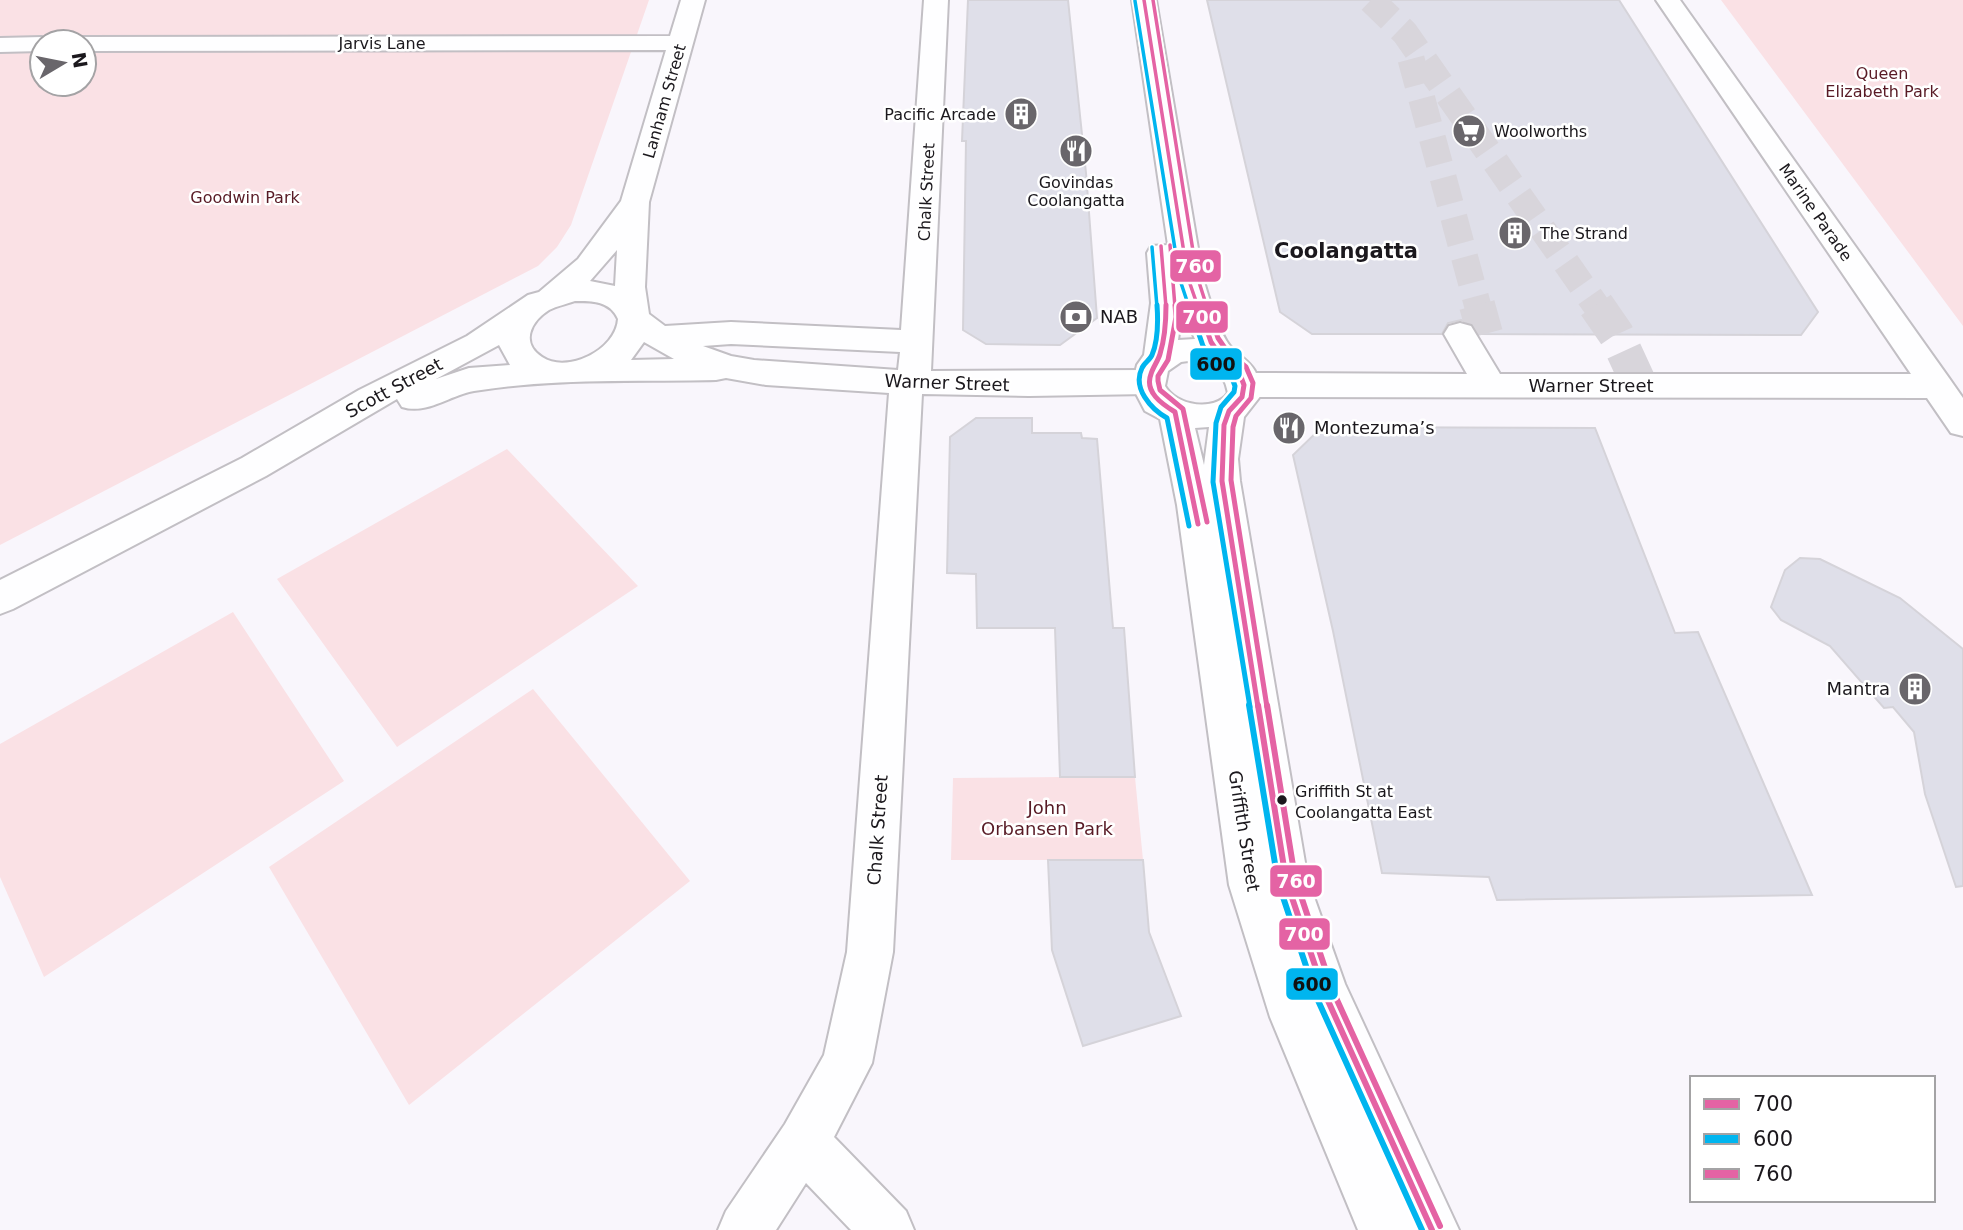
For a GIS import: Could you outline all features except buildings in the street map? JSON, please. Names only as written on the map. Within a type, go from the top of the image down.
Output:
[{"type":"street","name":"Lanham Street","points":[[642,323],[630,287],[635,202],[693,0]]},
{"type":"street","name":"Chalk Street","points":[[745,1230],[803,1142],[848,1063],[870,952],[910,383],[918,342],[936,0]]},
{"type":"street","name":"Griffith Street","points":[[1125,0],[1166,278],[1167,316],[1161,384],[1195,505],[1251,885],[1261,923],[1309,1056],[1385,1230]]},
{"type":"street","points":[[1144,0],[1188,278],[1196,308],[1220,357]]},
{"type":"street","name":"Marine Parade","points":[[1668,0],[1963,424]]},
{"type":"street","name":"Jarvis Lane","points":[[98,44],[680,43]]},
{"type":"street","points":[[0,44],[28,44]]},
{"type":"street","name":"Lanham Street","points":[[537,304],[586,270],[602,252],[635,202]]},
{"type":"street","points":[[642,323],[616,355],[597,366],[558,373],[532,368],[513,351],[514,328],[537,304],[573,291],[596,291],[623,301],[642,323],[732,333],[918,342]]},
{"type":"street","name":"Scott Street","points":[[0,598],[254,467],[370,398],[478,344],[537,304]]},
{"type":"street","name":"Warner Street","points":[[642,323],[720,364],[746,370]]},
{"type":"street","points":[[1472,334],[1490,385]]},
{"type":"street","points":[[1188,350],[1205,351],[1232,364],[1236,398],[1202,418],[1161,384],[1188,350]]},
{"type":"street","name":"Warner Street","points":[[558,373],[746,370],[910,383],[1161,384]]},
{"type":"street","name":"Scott Street","points":[[254,467],[457,383],[558,373]]},
{"type":"street","name":"Warner Street","points":[[1236,398],[1490,385],[1937,386]]},
{"type":"street","name":"Griffith Street","points":[[1236,398],[1221,459],[1222,481],[1286,880],[1324,992],[1432,1230]]},
{"type":"street","points":[[803,1142],[887,1230]]},
{"type":"green space","name":"Goodwin Park","points":[[0,0],[649,0],[571,225],[557,247],[538,266],[0,545]]},
{"type":"green space","name":"Queen Elizabeth Park","points":[[1721,0],[1963,0],[1963,326]]},
{"type":"green space","points":[[507,449],[638,586],[397,747],[277,579]]},
{"type":"green space","points":[[233,612],[344,781],[44,977],[0,877],[0,744]]},
{"type":"green space","points":[[533,689],[690,881],[409,1105],[269,867]]},
{"type":"green space","name":"John Orbansen Park","points":[[1135,777],[1143,860],[951,860],[953,778]]},
{"type":"tunnel","points":[[1371,0],[1405,33],[1597,307]]},
{"type":"tunnel","points":[[1411,59],[1478,307]]},
{"type":"tunnel","points":[[1477,305],[1485,334]]},
{"type":"tunnel","points":[[1596,305],[1616,334],[1640,386]]},
{"type":"transit line","name":"700","points":[[1144,0],[1188,278],[1211,342],[1221,357],[1239,372],[1244,385],[1242,397],[1229,411],[1224,425],[1222,481],[1286,880],[1324,992],[1432,1230]]},
{"type":"transit line","name":"760","points":[[1153,0],[1197,276],[1218,338],[1227,351],[1246,367],[1253,383],[1251,398],[1236,416],[1233,427],[1231,480],[1295,878],[1332,989],[1440,1226]]},
{"type":"transit line","name":"600","points":[[1135,1],[1180,280],[1203,346],[1215,363],[1232,378],[1235,386],[1234,392],[1221,407],[1216,423],[1213,482],[1278,882],[1316,996],[1422,1230]]},
{"type":"transit line","name":"760","points":[[1170,245],[1176,317],[1168,360],[1158,376],[1158,381],[1160,390],[1183,409],[1207,522]]},
{"type":"transit line","name":"700","points":[[1161,246],[1166,301],[1165,329],[1159,360],[1150,376],[1150,385],[1156,398],[1175,412],[1198,524]]},
{"type":"transit line","name":"600","points":[[1152,247],[1158,316],[1152,355],[1141,369],[1140,383],[1145,399],[1155,411],[1167,418],[1189,526]]},
{"type":"place","name":"Pacific Arcade","points":[[1021,114]]},
{"type":"place","name":"Woolworths","points":[[1469,131]]},
{"type":"place","name":"Govindas Coolangatta","points":[[1076,151]]},
{"type":"place","name":"The Strand","points":[[1515,233]]},
{"type":"place","name":"NAB","points":[[1076,317]]},
{"type":"place","name":"Montezuma’s","points":[[1289,428]]},
{"type":"place","name":"Mantra","points":[[1915,689]]},
{"type":"place","name":"Griffith St at Coolangatta East","points":[[1282,800]]},
{"type":"district","name":"Coolangatta","points":[[1346,251]]}]
